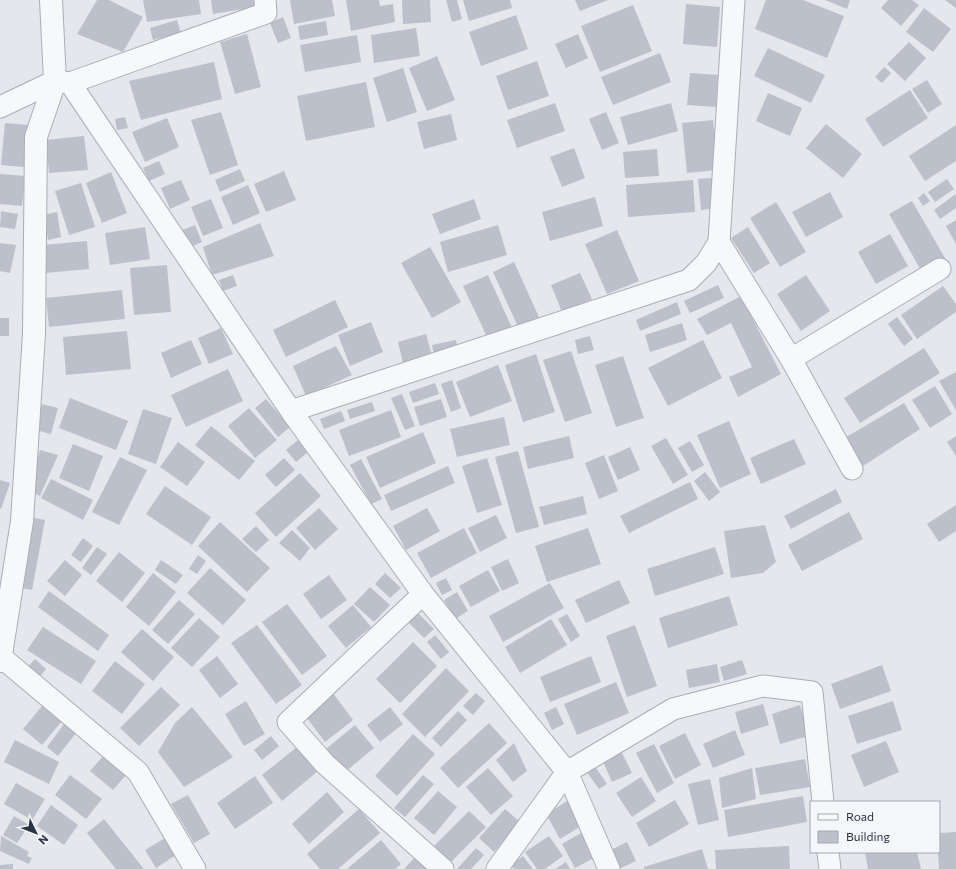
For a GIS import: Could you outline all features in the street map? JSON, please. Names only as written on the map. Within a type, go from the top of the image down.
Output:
[{"type":"street","points":[[51,0],[62,82],[291,411],[423,594],[567,772],[609,869]]},
{"type":"street","points":[[0,107],[62,82],[266,13],[266,0]]},
{"type":"street","points":[[291,411],[689,280],[706,263],[719,242],[734,0]]},
{"type":"street","points":[[62,82],[36,137],[34,334],[22,521],[0,658],[138,772],[195,869]]},
{"type":"street","points":[[719,242],[791,359],[852,469]]},
{"type":"street","points":[[791,359],[940,269]]},
{"type":"street","points":[[423,594],[288,722],[325,764],[443,869]]},
{"type":"street","points":[[497,869],[567,772],[674,709],[763,686],[812,692],[823,801]]},
{"type":"street","points":[[828,853],[830,869]]},
{"type":"building","points":[[97,0],[109,0],[143,17],[123,52],[77,34]]},
{"type":"building","points":[[143,0],[199,0],[201,14],[147,22]]},
{"type":"building","points":[[211,0],[255,0],[256,7],[213,14]]},
{"type":"building","points":[[290,0],[332,0],[335,16],[294,24]]},
{"type":"building","points":[[346,0],[379,0],[380,6],[393,4],[395,22],[351,31]]},
{"type":"building","points":[[402,0],[430,0],[431,22],[403,24]]},
{"type":"building","points":[[446,0],[457,0],[462,19],[452,22]]},
{"type":"building","points":[[463,0],[510,0],[512,8],[469,21]]},
{"type":"building","points":[[575,0],[608,0],[580,11]]},
{"type":"building","points":[[766,0],[803,0],[844,16],[827,58],[755,29]]},
{"type":"building","points":[[825,0],[850,0],[847,9]]},
{"type":"building","points":[[888,0],[912,0],[919,5],[901,26],[881,8]]},
{"type":"building","points":[[945,0],[956,0],[956,8]]},
{"type":"building","points":[[686,4],[720,7],[717,47],[683,44]]},
{"type":"building","points":[[633,5],[652,51],[600,72],[581,26]]},
{"type":"building","points":[[924,8],[951,29],[933,52],[906,32]]},
{"type":"building","points":[[516,15],[528,49],[481,66],[469,32]]},
{"type":"building","points":[[283,17],[291,38],[278,43],[270,23]]},
{"type":"building","points":[[177,20],[181,33],[153,40],[150,28]]},
{"type":"building","points":[[326,21],[328,35],[300,40],[298,26]]},
{"type":"building","points":[[416,28],[420,56],[374,63],[371,35]]},
{"type":"building","points":[[247,34],[261,87],[235,94],[220,42]]},
{"type":"building","points":[[578,34],[588,58],[566,68],[555,44]]},
{"type":"building","points":[[357,35],[361,62],[305,72],[300,45]]},
{"type":"building","points":[[909,42],[926,58],[905,81],[887,64]]},
{"type":"building","points":[[768,48],[825,75],[811,103],[754,76]]},
{"type":"building","points":[[660,53],[671,82],[613,105],[601,77]]},
{"type":"building","points":[[437,56],[455,100],[427,111],[409,68]]},
{"type":"building","points":[[537,61],[549,96],[508,110],[496,76]]},
{"type":"building","points":[[214,62],[222,99],[141,120],[129,81]]},
{"type":"building","points":[[884,67],[891,73],[882,83],[875,77]]},
{"type":"building","points":[[403,68],[417,112],[387,122],[373,78]]},
{"type":"building","points":[[690,73],[718,75],[716,107],[687,105]]},
{"type":"building","points":[[927,80],[942,104],[928,113],[912,89]]},
{"type":"building","points":[[366,82],[375,127],[306,141],[297,96]]},
{"type":"building","points":[[910,90],[928,118],[883,147],[865,119]]},
{"type":"building","points":[[768,93],[802,108],[790,136],[756,121]]},
{"type":"building","points":[[555,103],[565,131],[517,148],[507,120]]},
{"type":"building","points":[[671,103],[678,131],[628,145],[620,117]]},
{"type":"building","points":[[221,112],[238,165],[210,175],[191,120]]},
{"type":"building","points":[[606,112],[619,143],[602,150],[589,119]]},
{"type":"building","points":[[451,114],[457,140],[424,149],[417,122]]},
{"type":"building","points":[[125,117],[128,128],[117,130],[115,119]]},
{"type":"building","points":[[167,118],[179,147],[145,162],[132,132]]},
{"type":"building","points":[[713,120],[718,170],[687,173],[682,123]]},
{"type":"building","points":[[5,123],[28,125],[24,167],[1,165]]},
{"type":"building","points":[[826,124],[862,154],[843,178],[806,148]]},
{"type":"building","points":[[956,125],[956,161],[925,181],[909,156]]},
{"type":"building","points":[[84,136],[88,170],[49,173],[46,140]]},
{"type":"building","points":[[574,148],[585,178],[562,187],[550,157]]},
{"type":"building","points":[[657,149],[659,176],[625,178],[623,152]]},
{"type":"building","points":[[159,161],[165,174],[149,181],[143,168]]},
{"type":"building","points":[[240,169],[245,181],[220,192],[215,180]]},
{"type":"building","points":[[284,171],[296,200],[266,212],[254,184]]},
{"type":"building","points":[[111,172],[127,213],[102,223],[86,183]]},
{"type":"building","points":[[0,174],[25,176],[22,206],[0,204]]},
{"type":"building","points":[[712,178],[716,208],[701,210],[698,179]]},
{"type":"building","points":[[947,179],[954,189],[935,202],[928,192]]},
{"type":"building","points":[[181,180],[190,200],[170,209],[161,188]]},
{"type":"building","points":[[693,180],[695,212],[628,217],[626,185]]},
{"type":"building","points":[[81,183],[95,227],[69,235],[55,191]]},
{"type":"building","points":[[248,185],[260,213],[233,225],[221,197]]},
{"type":"building","points":[[830,192],[843,217],[806,237],[792,212]]},
{"type":"building","points":[[924,193],[930,201],[923,206],[918,198]]},
{"type":"building","points":[[956,194],[956,208],[940,219],[934,210]]},
{"type":"building","points":[[595,197],[603,226],[550,241],[542,212]]},
{"type":"building","points":[[211,199],[223,228],[203,236],[191,207]]},
{"type":"building","points":[[474,199],[481,219],[440,234],[432,214]]},
{"type":"building","points":[[912,201],[945,258],[922,272],[889,214]]},
{"type":"building","points":[[776,202],[806,252],[780,267],[750,218]]},
{"type":"building","points":[[1,211],[18,214],[15,229],[0,227]]},
{"type":"building","points":[[57,212],[61,237],[48,240],[43,215]]},
{"type":"building","points":[[956,220],[956,244],[946,226]]},
{"type":"building","points":[[260,223],[274,256],[212,275],[203,247]]},
{"type":"building","points":[[195,225],[202,242],[188,248],[180,231]]},
{"type":"building","points":[[498,225],[507,255],[448,272],[440,242]]},
{"type":"building","points":[[145,227],[150,259],[110,265],[105,233]]},
{"type":"building","points":[[748,227],[770,263],[754,273],[731,238]]},
{"type":"building","points":[[617,230],[639,281],[607,294],[585,244]]},
{"type":"building","points":[[890,234],[908,266],[876,284],[858,252]]},
{"type":"building","points":[[87,241],[89,269],[45,273],[43,245]]},
{"type":"building","points":[[0,243],[16,245],[10,273],[0,271]]},
{"type":"building","points":[[430,247],[461,302],[432,318],[401,263]]},
{"type":"building","points":[[514,262],[539,317],[518,327],[493,272]]},
{"type":"building","points":[[167,265],[171,312],[134,315],[130,268]]},
{"type":"building","points":[[580,273],[592,299],[562,312],[551,285]]},
{"type":"building","points":[[233,275],[237,286],[223,291],[219,280]]},
{"type":"building","points":[[488,275],[513,330],[489,341],[463,286]]},
{"type":"building","points":[[806,275],[830,311],[801,331],[777,294]]},
{"type":"building","points":[[718,285],[724,298],[690,313],[684,301]]},
{"type":"building","points":[[943,286],[956,304],[956,312],[917,339],[901,315]]},
{"type":"building","points":[[122,290],[125,319],[49,327],[46,298]]},
{"type":"building","points":[[741,296],[781,374],[738,397],[729,377],[752,367],[731,323],[707,335],[697,319]]},
{"type":"building","points":[[335,300],[348,327],[286,357],[273,330]]},
{"type":"building","points":[[677,302],[681,314],[640,331],[636,320]]},
{"type":"building","points":[[897,317],[913,339],[904,346],[888,324]]},
{"type":"building","points":[[0,318],[9,318],[9,336],[0,336]]},
{"type":"building","points":[[371,322],[383,352],[350,366],[338,335]]},
{"type":"building","points":[[682,323],[687,340],[650,352],[645,335]]},
{"type":"building","points":[[221,328],[233,354],[209,364],[198,338]]},
{"type":"building","points":[[127,331],[131,369],[66,375],[63,337]]},
{"type":"building","points":[[426,334],[432,356],[403,363],[398,342]]},
{"type":"building","points":[[590,336],[594,350],[578,354],[575,340]]},
{"type":"building","points":[[191,340],[202,364],[171,378],[161,353]]},
{"type":"building","points":[[456,340],[458,352],[434,356],[432,345]]},
{"type":"building","points":[[703,340],[722,378],[668,406],[648,368]]},
{"type":"building","points":[[336,346],[352,375],[306,396],[293,366]]},
{"type":"building","points":[[924,348],[940,373],[860,423],[844,398]]},
{"type":"building","points":[[571,351],[592,413],[565,422],[543,360]]},
{"type":"building","points":[[536,354],[555,412],[523,422],[505,365]]},
{"type":"building","points":[[623,356],[644,418],[616,427],[595,365]]},
{"type":"building","points":[[498,365],[512,401],[470,417],[456,382]]},
{"type":"building","points":[[228,369],[243,401],[186,427],[171,395]]},
{"type":"building","points":[[956,372],[956,410],[939,381]]},
{"type":"building","points":[[452,380],[461,408],[451,412],[441,384]]},
{"type":"building","points":[[435,383],[439,394],[413,403],[409,392]]},
{"type":"building","points":[[935,386],[952,414],[930,428],[912,400]]},
{"type":"building","points":[[402,394],[415,426],[405,430],[391,398]]},
{"type":"building","points":[[70,398],[128,421],[116,450],[59,428]]},
{"type":"building","points":[[266,399],[290,427],[278,437],[255,408]]},
{"type":"building","points":[[441,399],[447,417],[420,426],[414,407]]},
{"type":"building","points":[[372,402],[375,411],[350,419],[347,410]]},
{"type":"building","points":[[904,403],[920,429],[860,468],[843,439]]},
{"type":"building","points":[[42,404],[58,408],[51,434],[35,430]]},
{"type":"building","points":[[249,408],[277,440],[255,458],[228,426]]},
{"type":"building","points":[[143,409],[172,418],[156,464],[128,454]]},
{"type":"building","points":[[391,410],[401,437],[349,456],[339,430]]},
{"type":"building","points":[[341,411],[345,421],[324,429],[320,419]]},
{"type":"building","points":[[504,417],[510,445],[457,457],[450,429]]},
{"type":"building","points":[[729,421],[751,474],[720,488],[697,435]]},
{"type":"building","points":[[211,426],[255,461],[239,480],[195,445]]},
{"type":"building","points":[[423,432],[436,463],[380,488],[366,457]]},
{"type":"building","points":[[569,436],[574,458],[528,469],[523,447]]},
{"type":"building","points":[[956,436],[956,456],[947,442]]},
{"type":"building","points":[[666,438],[688,475],[673,484],[651,446]]},
{"type":"building","points":[[794,439],[806,464],[761,484],[750,458]]},
{"type":"building","points":[[298,440],[308,452],[296,462],[286,450]]},
{"type":"building","points":[[690,441],[704,465],[692,472],[678,448]]},
{"type":"building","points":[[178,442],[205,462],[187,486],[160,467]]},
{"type":"building","points":[[73,444],[103,456],[89,491],[59,478]]},
{"type":"building","points":[[630,447],[640,470],[618,480],[608,457]]},
{"type":"building","points":[[40,450],[58,455],[40,496],[29,491]]},
{"type":"building","points":[[518,451],[539,527],[516,533],[495,457]]},
{"type":"building","points":[[604,455],[618,491],[599,499],[585,463]]},
{"type":"building","points":[[120,457],[147,470],[119,525],[92,512]]},
{"type":"building","points":[[284,458],[295,470],[276,487],[265,475]]},
{"type":"building","points":[[487,458],[502,505],[477,513],[462,466]]},
{"type":"building","points":[[361,459],[382,499],[371,504],[350,465]]},
{"type":"building","points":[[448,466],[455,483],[391,511],[384,495]]},
{"type":"building","points":[[705,472],[720,492],[709,501],[694,481]]},
{"type":"building","points":[[300,473],[321,496],[276,537],[255,513]]},
{"type":"building","points":[[51,479],[93,500],[83,520],[41,498]]},
{"type":"building","points":[[0,480],[10,483],[1,509],[0,508]]},
{"type":"building","points":[[690,482],[698,499],[629,533],[620,516]]},
{"type":"building","points":[[165,486],[211,517],[192,545],[146,514]]},
{"type":"building","points":[[836,489],[842,502],[791,529],[784,516]]},
{"type":"building","points":[[583,496],[587,514],[544,525],[539,507]]},
{"type":"building","points":[[956,505],[956,531],[939,542],[927,524]]},
{"type":"building","points":[[319,508],[338,529],[315,550],[296,528]]},
{"type":"building","points":[[427,508],[440,531],[406,550],[393,526]]},
{"type":"building","points":[[849,512],[863,539],[802,571],[788,545]]},
{"type":"building","points":[[496,515],[507,538],[480,552],[468,528]]},
{"type":"building","points":[[30,517],[45,520],[32,590],[17,587]]},
{"type":"building","points":[[220,522],[270,568],[247,592],[198,546]]},
{"type":"building","points":[[765,525],[776,562],[763,573],[731,578],[724,531]]},
{"type":"building","points":[[256,526],[269,540],[256,552],[242,539]]},
{"type":"building","points":[[464,528],[477,553],[431,578],[417,553]]},
{"type":"building","points":[[588,528],[601,564],[547,582],[535,546]]},
{"type":"building","points":[[292,530],[310,548],[300,561],[279,543]]},
{"type":"building","points":[[83,538],[93,546],[81,562],[71,555]]},
{"type":"building","points":[[97,547],[107,554],[91,575],[82,568]]},
{"type":"building","points":[[715,547],[724,574],[655,596],[647,569]]},
{"type":"building","points":[[119,552],[145,573],[122,602],[96,581]]},
{"type":"building","points":[[198,555],[206,561],[197,574],[189,569]]},
{"type":"building","points":[[508,559],[519,583],[502,591],[491,567]]},
{"type":"building","points":[[65,560],[82,575],[65,596],[47,581]]},
{"type":"building","points":[[161,560],[183,575],[176,584],[155,570]]},
{"type":"building","points":[[210,568],[246,600],[223,625],[187,593]]},
{"type":"building","points":[[488,570],[500,591],[471,607],[459,586]]},
{"type":"building","points":[[153,573],[176,592],[149,626],[126,607]]},
{"type":"building","points":[[385,573],[401,588],[390,598],[375,584]]},
{"type":"building","points":[[329,575],[347,600],[321,619],[303,594]]},
{"type":"building","points":[[446,578],[452,590],[442,595],[436,583]]},
{"type":"building","points":[[619,580],[630,603],[586,623],[575,600]]},
{"type":"building","points":[[550,583],[564,608],[503,642],[489,616]]},
{"type":"building","points":[[370,587],[390,605],[374,622],[354,604]]},
{"type":"building","points":[[49,591],[109,635],[98,651],[38,607]]},
{"type":"building","points":[[457,592],[468,611],[455,619],[444,600]]},
{"type":"building","points":[[729,596],[738,625],[668,648],[659,618]]},
{"type":"building","points":[[179,600],[195,614],[168,644],[152,630]]},
{"type":"building","points":[[287,604],[327,656],[302,675],[262,622]]},
{"type":"building","points":[[353,605],[371,627],[346,648],[328,626]]},
{"type":"building","points":[[418,613],[434,629],[424,638],[408,622]]},
{"type":"building","points":[[567,614],[580,636],[571,642],[558,619]]},
{"type":"building","points":[[199,618],[220,637],[192,667],[171,648]]},
{"type":"building","points":[[551,619],[567,645],[520,673],[505,647]]},
{"type":"building","points":[[257,625],[302,685],[276,704],[231,643]]},
{"type":"building","points":[[635,625],[657,686],[627,697],[606,636]]},
{"type":"building","points":[[43,627],[96,661],[81,684],[27,650]]},
{"type":"building","points":[[142,629],[174,657],[153,681],[121,652]]},
{"type":"building","points":[[435,635],[449,652],[441,659],[427,642]]},
{"type":"building","points":[[413,642],[437,666],[400,703],[376,679]]},
{"type":"building","points":[[217,656],[238,684],[220,698],[199,670]]},
{"type":"building","points":[[591,656],[601,682],[550,702],[540,677]]},
{"type":"building","points":[[35,659],[46,669],[38,679],[27,668]]},
{"type":"building","points":[[742,660],[747,674],[724,681],[720,667]]},
{"type":"building","points":[[115,661],[145,684],[122,714],[92,691]]},
{"type":"building","points":[[717,664],[720,682],[689,688],[686,670]]},
{"type":"building","points":[[882,665],[891,691],[840,709],[831,684]]},
{"type":"building","points":[[446,668],[469,691],[425,737],[402,714]]},
{"type":"building","points":[[616,682],[629,713],[577,735],[564,704]]},
{"type":"building","points":[[161,687],[180,705],[139,746],[120,728]]},
{"type":"building","points":[[333,693],[353,720],[325,742],[304,714]]},
{"type":"building","points":[[476,693],[485,701],[473,715],[463,706]]},
{"type":"building","points":[[246,701],[265,734],[244,746],[225,714]]},
{"type":"building","points":[[893,701],[902,730],[857,744],[848,716]]},
{"type":"building","points":[[763,704],[769,725],[741,734],[735,712]]},
{"type":"building","points":[[43,705],[62,721],[42,745],[23,729]]},
{"type":"building","points":[[800,705],[809,736],[780,744],[772,714]]},
{"type":"building","points":[[192,707],[233,757],[184,787],[158,752],[175,723]]},
{"type":"building","points":[[390,707],[403,724],[380,742],[367,725]]},
{"type":"building","points":[[556,707],[564,724],[552,730],[544,713]]},
{"type":"building","points":[[458,711],[467,720],[441,747],[432,738]]},
{"type":"building","points":[[489,723],[507,743],[458,788],[440,768]]},
{"type":"building","points":[[64,724],[76,733],[58,756],[47,747]]},
{"type":"building","points":[[355,725],[374,748],[345,772],[326,749]]},
{"type":"building","points":[[735,730],[745,755],[713,768],[703,744]]},
{"type":"building","points":[[685,733],[701,765],[675,779],[659,746]]},
{"type":"building","points":[[413,734],[435,754],[397,796],[375,776]]},
{"type":"building","points":[[271,736],[279,746],[262,760],[254,750]]},
{"type":"building","points":[[15,740],[59,762],[49,784],[4,762]]},
{"type":"building","points":[[886,741],[899,772],[864,787],[851,755]]},
{"type":"building","points":[[514,743],[527,771],[513,782],[496,760]]},
{"type":"building","points":[[654,744],[674,783],[657,793],[636,753]]},
{"type":"building","points":[[297,747],[317,772],[282,801],[262,775]]},
{"type":"building","points":[[620,749],[632,773],[612,782],[601,757]]},
{"type":"building","points":[[104,755],[127,774],[113,790],[90,771]]},
{"type":"building","points":[[805,759],[810,787],[760,795],[755,768]]},
{"type":"building","points":[[594,765],[607,784],[599,789],[586,771]]},
{"type":"building","points":[[488,768],[513,796],[491,815],[466,787]]},
{"type":"building","points":[[752,768],[756,799],[722,808],[719,778]]},
{"type":"building","points":[[70,775],[102,799],[86,819],[55,795]]},
{"type":"building","points":[[423,775],[434,784],[405,817],[394,808]]},
{"type":"building","points":[[255,776],[273,803],[235,829],[217,803]]},
{"type":"building","points":[[641,777],[656,801],[632,817],[616,793]]},
{"type":"building","points":[[710,779],[719,820],[698,825],[688,784]]},
{"type":"building","points":[[16,783],[45,799],[32,820],[4,804]]},
{"type":"building","points":[[438,791],[457,807],[434,835],[414,818]]},
{"type":"building","points":[[327,792],[344,812],[309,844],[292,824]]},
{"type":"building","points":[[188,795],[210,834],[194,843],[171,804]]},
{"type":"building","points":[[803,796],[807,822],[728,837],[724,810]]},
{"type":"building","points":[[569,800],[583,825],[560,839],[546,814]]},
{"type":"building","points":[[675,800],[689,824],[649,847],[636,823]]},
{"type":"building","points":[[51,805],[78,825],[64,845],[37,826]]},
{"type":"building","points":[[359,809],[380,833],[338,869],[320,869],[307,854]]},
{"type":"building","points":[[505,809],[520,822],[494,852],[479,838]]},
{"type":"building","points":[[469,811],[486,827],[451,862],[434,846]]},
{"type":"building","points":[[14,816],[29,825],[17,843],[3,835]]},
{"type":"building","points":[[104,819],[144,869],[116,869],[87,833]]},
{"type":"building","points":[[956,832],[956,869],[939,869],[938,853],[940,853],[940,833]]},
{"type":"building","points":[[581,833],[594,858],[575,868],[562,844]]},
{"type":"building","points":[[1,836],[29,852],[27,856],[32,858],[29,864],[0,851]]},
{"type":"building","points":[[549,836],[563,856],[545,869],[537,869],[525,852]]},
{"type":"building","points":[[165,838],[176,855],[156,868],[145,850]]},
{"type":"building","points":[[381,840],[401,864],[395,869],[347,869]]},
{"type":"building","points":[[627,842],[636,861],[619,869],[611,850]]},
{"type":"building","points":[[789,846],[790,869],[716,869],[715,850]]},
{"type":"building","points":[[476,848],[484,855],[471,869],[457,869]]},
{"type":"building","points":[[702,849],[708,869],[644,869],[644,867]]},
{"type":"building","points":[[865,853],[917,853],[921,869],[868,869]]},
{"type":"building","points":[[417,855],[432,869],[404,869]]},
{"type":"building","points":[[523,856],[533,869],[514,869],[511,865]]},
{"type":"building","points":[[566,862],[570,869],[555,869]]},
{"type":"building","points":[[13,864],[13,869],[0,869],[0,865]]}]
